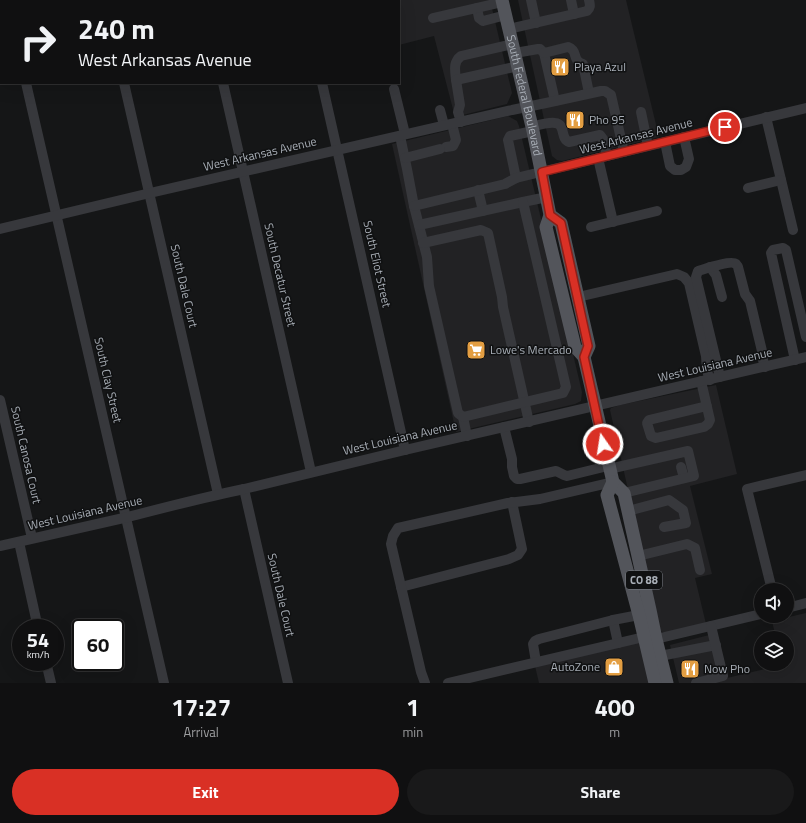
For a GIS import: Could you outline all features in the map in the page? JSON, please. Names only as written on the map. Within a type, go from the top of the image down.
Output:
[{"type":"main road","name":"South Federal Boulevard","points":[[503,1],[547,197],[550,215],[546,227],[575,347],[584,357],[609,467],[612,482],[607,495],[639,615],[660,656],[667,683]]},
{"type":"main road","name":"South Federal Boulevard","points":[[550,215],[561,223],[588,346],[584,357]]},
{"type":"main road","points":[[612,482],[624,493]]},
{"type":"main road","name":"South Federal Boulevard","points":[[624,493],[638,556],[655,683]]},
{"type":"street","points":[[531,0],[536,23]]},
{"type":"street","points":[[571,0],[574,14]]},
{"type":"street","points":[[509,29],[587,11],[590,9],[589,0]]},
{"type":"street","points":[[433,18],[503,1]]},
{"type":"street","points":[[477,8],[479,18],[483,21],[506,15]]},
{"type":"street","points":[[544,53],[568,47],[572,48],[576,60],[583,64],[589,93]]},
{"type":"street","points":[[452,124],[460,105],[455,65],[456,61],[462,56],[515,54],[540,49],[544,53],[555,101]]},
{"type":"street","points":[[456,80],[515,54]]},
{"type":"street","name":"South Clay Street","points":[[26,84],[164,683]]},
{"type":"street","name":"South Dale Court","points":[[124,84],[218,494]]},
{"type":"street","name":"South Decatur Street","points":[[223,84],[311,472]]},
{"type":"street","name":"South Eliot Street","points":[[322,84],[405,450]]},
{"type":"street","points":[[394,89],[414,206],[427,257],[430,294],[458,413],[463,417],[467,436]]},
{"type":"street","name":"West Arkansas Avenue","points":[[0,229],[150,193],[601,90],[611,95],[624,152]]},
{"type":"street","name":"West Arkansas Avenue","points":[[414,206],[505,184],[516,178],[806,108]]},
{"type":"street","points":[[405,158],[453,146],[456,140],[452,124],[440,110]]},
{"type":"street","points":[[640,112],[648,146]]},
{"type":"street","points":[[766,117],[793,230]]},
{"type":"street","points":[[516,178],[508,140],[510,136],[553,122],[557,123],[562,128],[566,142],[600,135],[603,139],[602,157],[613,222]]},
{"type":"street","points":[[665,142],[670,166],[675,170],[681,170],[686,167],[689,159],[684,137]]},
{"type":"street","points":[[748,188],[781,180]]},
{"type":"street","points":[[478,190],[482,211]]},
{"type":"street","points":[[419,226],[547,197]]},
{"type":"street","points":[[463,417],[563,393],[566,387],[523,202]]},
{"type":"street","points":[[591,226],[658,211]]},
{"type":"street","points":[[423,243],[481,230],[488,232],[502,297],[502,307],[529,422]]},
{"type":"street","points":[[795,360],[771,253],[773,250],[783,248],[786,250],[806,337]]},
{"type":"street","points":[[707,406],[649,420],[647,423],[651,436],[656,438],[704,427],[710,420],[707,406],[710,379],[696,277],[698,271],[722,264],[736,264],[745,294],[750,301],[765,367]]},
{"type":"street","points":[[539,269],[556,265]]},
{"type":"street","points":[[710,267],[716,275],[722,297]]},
{"type":"street","points":[[578,297],[677,274],[684,277],[688,283],[706,356],[707,371],[710,379]]},
{"type":"street","name":"West Louisiana Avenue","points":[[0,546],[806,357]]},
{"type":"street","name":"South Canosa Court","points":[[0,400],[32,538]]},
{"type":"street","points":[[504,428],[512,459],[514,476],[517,479],[556,471],[567,476],[609,467],[680,461],[688,451],[694,476],[624,493]]},
{"type":"street","points":[[680,461],[684,478]]},
{"type":"street","points":[[770,583],[747,489],[806,475]]},
{"type":"street","points":[[425,683],[421,672],[391,544],[393,536],[398,528],[512,502],[540,499],[612,482]]},
{"type":"street","name":"South Dale Court","points":[[244,489],[288,683]]},
{"type":"street","points":[[628,511],[669,500],[683,510],[686,523],[664,527]]},
{"type":"street","points":[[401,587],[509,559],[518,555],[522,549],[512,502]]},
{"type":"street","points":[[19,542],[36,619]]},
{"type":"street","points":[[638,556],[687,544],[694,548],[700,570]]},
{"type":"street","points":[[794,606],[806,603]]},
{"type":"street","points":[[536,662],[533,644],[539,639],[613,620],[639,615]]},
{"type":"street","points":[[448,683],[618,643],[711,626],[754,616]]},
{"type":"street","points":[[613,620],[618,643]]},
{"type":"street","points":[[696,683],[723,676],[711,626]]},
{"type":"street","points":[[660,656],[716,645]]},
{"type":"street","points":[[48,671],[51,683]]},
{"type":"shaded area","points":[[400,0],[490,0],[512,93],[507,104],[455,117],[434,36],[400,45]]},
{"type":"shaded area","points":[[518,0],[626,0],[659,137],[562,161],[557,160],[552,156]]},
{"type":"shaded area","points":[[508,116],[517,121],[519,126],[582,392],[581,401],[575,404],[456,432],[392,144]]},
{"type":"shaded area","points":[[716,385],[737,474],[690,486],[712,574],[695,578],[706,624],[665,633],[660,631],[610,410],[611,408],[620,405]]},
{"type":"shaded area","points":[[806,613],[806,683],[679,683],[670,645],[717,633],[727,678],[757,671],[794,671],[794,631],[774,631],[772,623],[794,623],[794,616]]},
{"type":"shaded area","points":[[641,642],[652,683],[539,683],[535,666]]},
{"type":"place","name":"Playa Azul","points":[[560,67]]},
{"type":"place","name":"Pho 95","points":[[575,120]]},
{"type":"place","name":"Lowe's Mercado","points":[[476,350]]},
{"type":"place","name":"AutoZone","points":[[614,667]]},
{"type":"place","name":"Now Pho","points":[[690,669]]},
{"type":"route","points":[[603,444],[584,357],[588,346],[570,260],[561,223],[550,215],[542,172],[725,127]]}]
